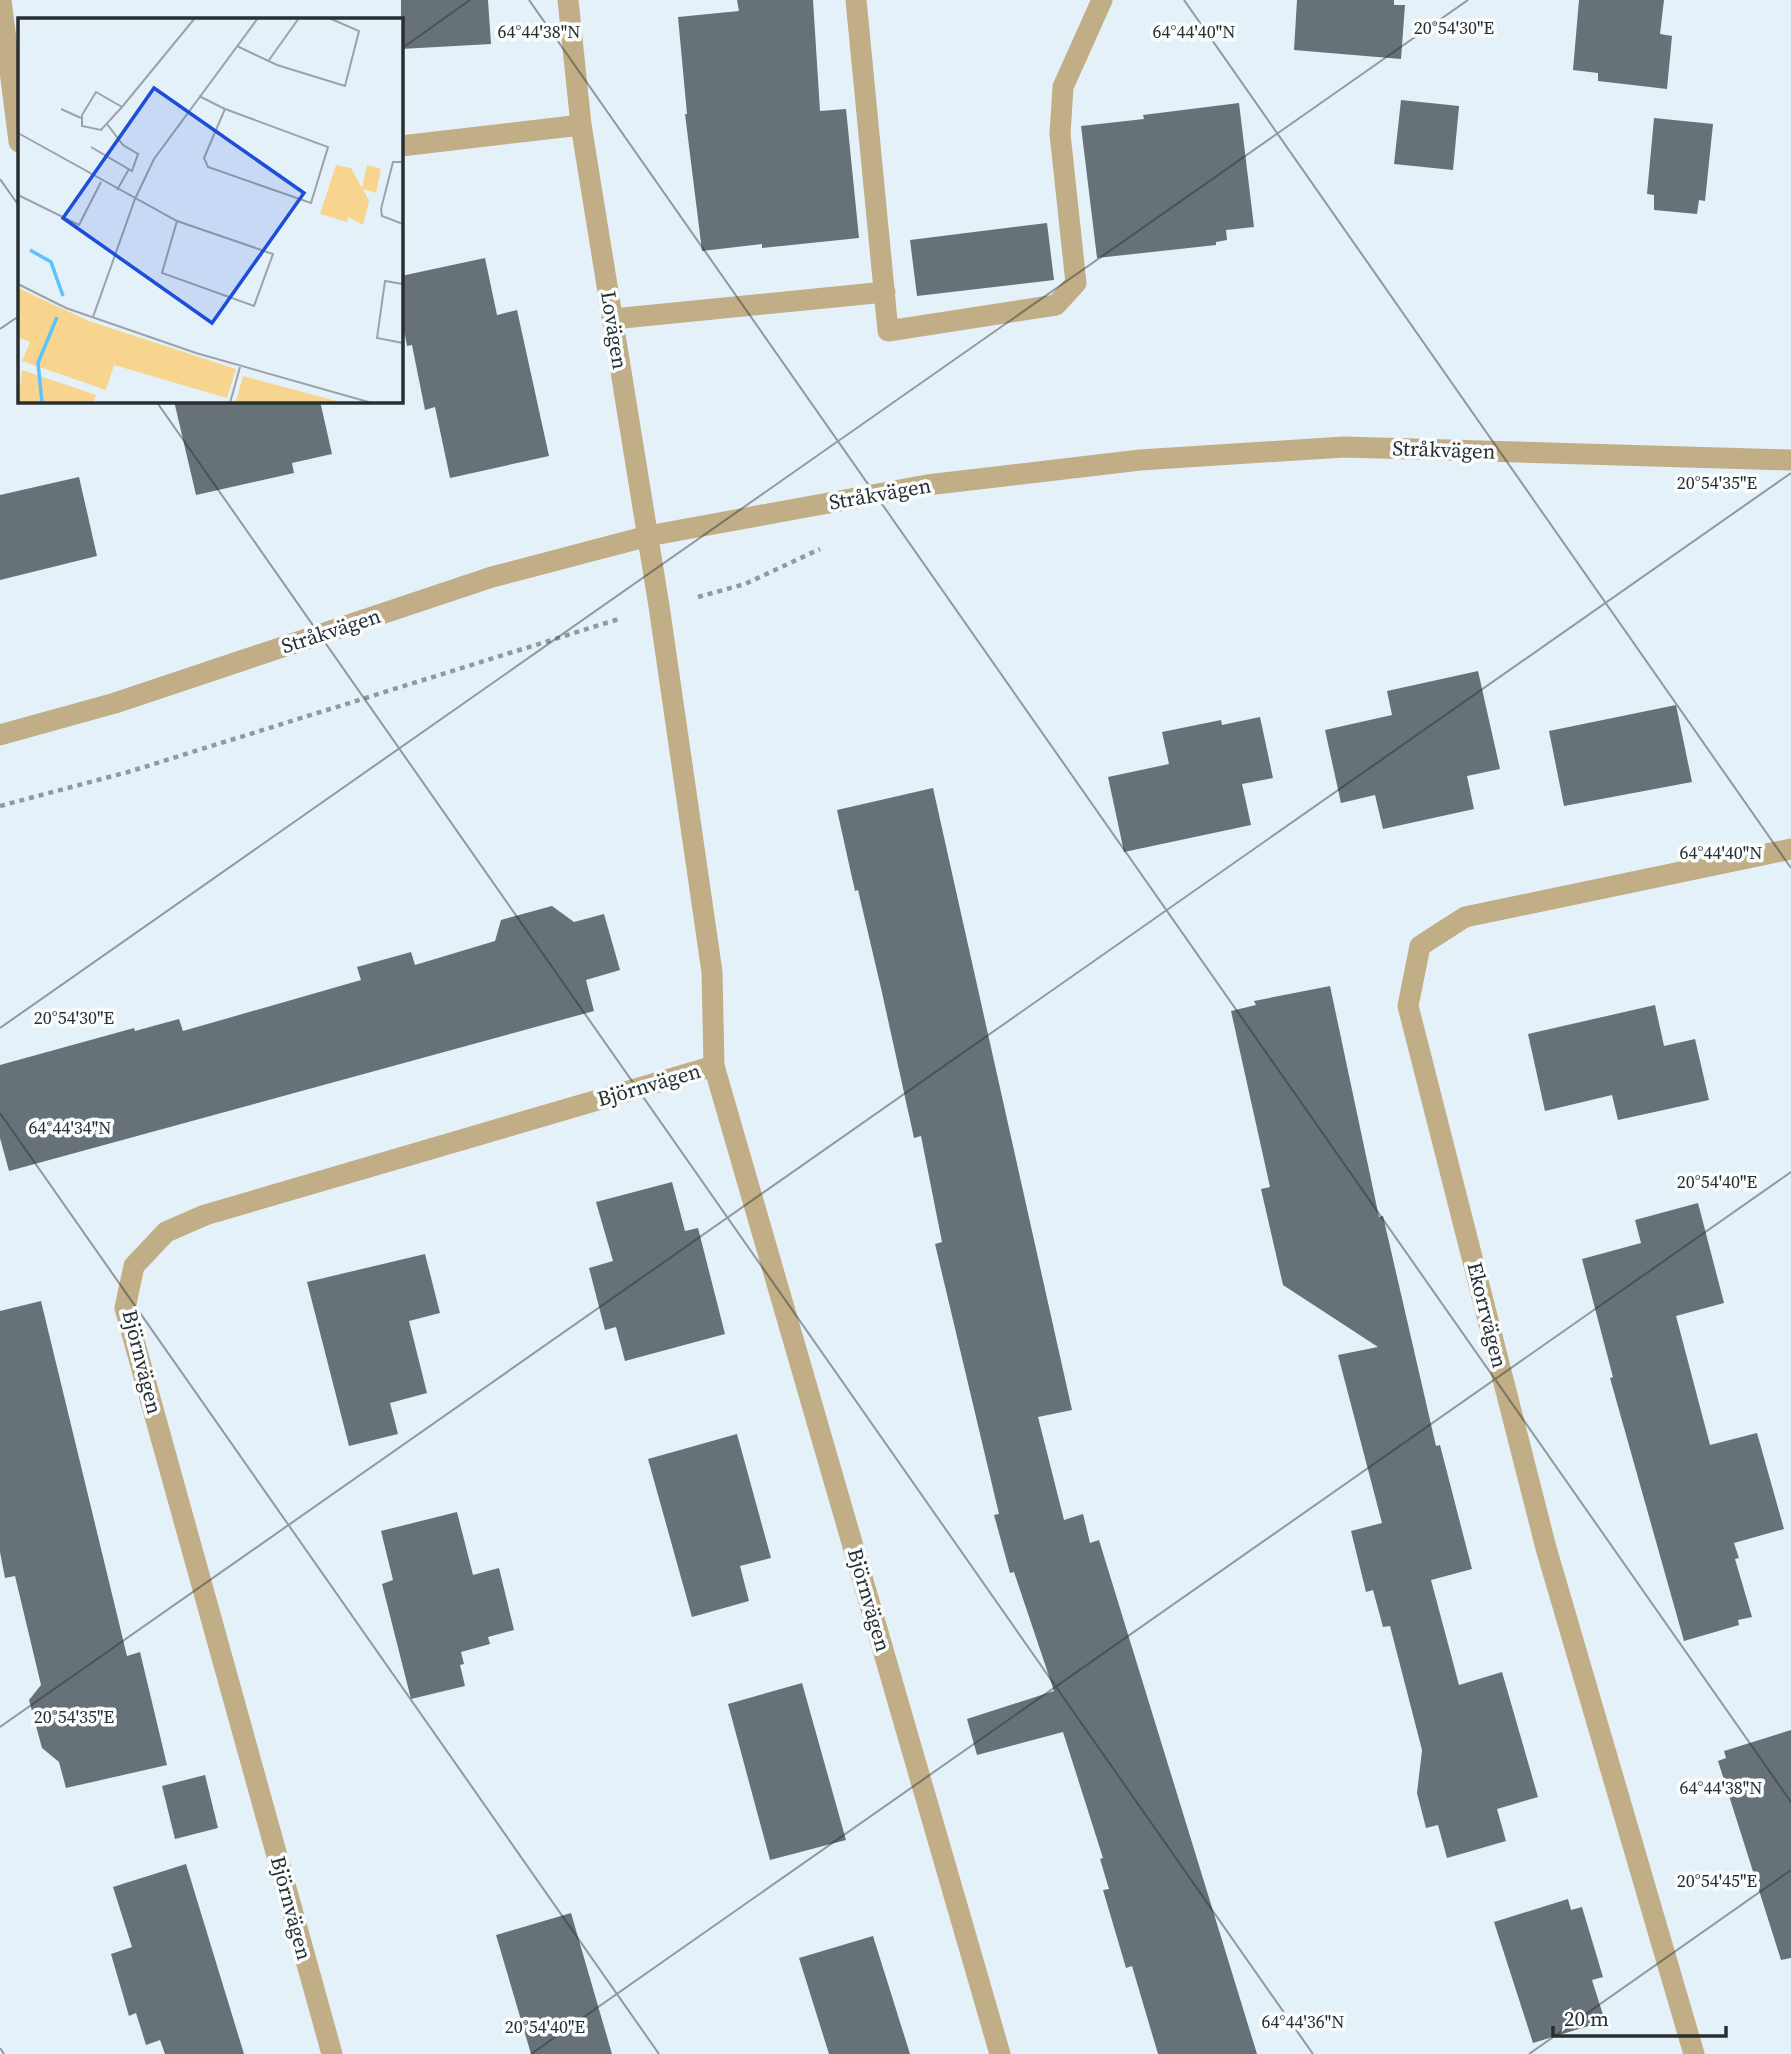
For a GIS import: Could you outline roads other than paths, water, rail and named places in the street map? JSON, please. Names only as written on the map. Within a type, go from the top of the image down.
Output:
[{"type":"street","points":[[1,0],[18,134]]},
{"type":"street","name":"Lovägen","points":[[568,0],[581,125],[648,536]]},
{"type":"street","points":[[856,0],[888,331],[1056,304],[1076,283],[1060,134],[1063,87],[1102,0]]},
{"type":"street","points":[[402,146],[581,125]]},
{"type":"street","points":[[613,319],[885,292]]},
{"type":"street","name":"Stråkvägen","points":[[0,735],[115,703],[492,577],[648,536],[927,485],[1140,460],[1344,447],[1791,460]]},
{"type":"street","name":"Björnvägen","points":[[648,536],[712,972],[714,1066],[1000,2054]]},
{"type":"street","name":"Ekorrvägen","points":[[1694,2054],[1546,1548],[1408,1006],[1420,946],[1465,917],[1791,849]]},
{"type":"street","name":"Björnvägen","points":[[331,2054],[125,1308],[134,1266],[166,1232],[205,1215],[714,1066]]}]
